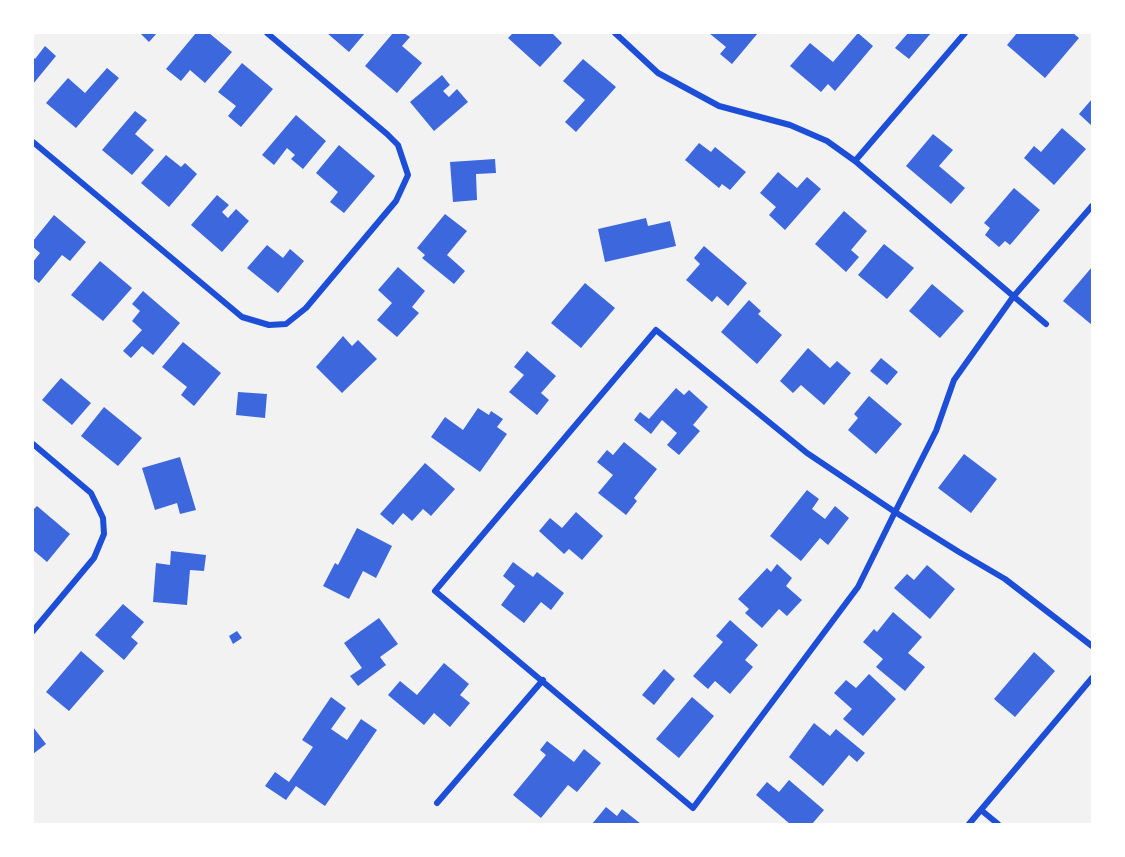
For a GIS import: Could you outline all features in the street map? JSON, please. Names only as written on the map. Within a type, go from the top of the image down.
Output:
[{"type":"street","points":[[33,142],[242,316],[269,325],[286,324],[306,308],[389,210],[404,190],[408,175],[398,145],[267,33]]},
{"type":"street","points":[[615,33],[658,73],[719,106],[790,125],[827,141],[855,161],[1046,324]]},
{"type":"street","points":[[855,161],[965,33]]},
{"type":"street","points":[[1092,207],[1013,297],[954,380],[936,431],[895,512],[858,586],[693,808],[435,591],[656,330],[807,453],[895,512],[1005,579],[1092,646]]},
{"type":"street","points":[[33,444],[91,493],[103,518],[104,534],[94,558],[33,631]]},
{"type":"street","points":[[969,824],[1092,678]]},
{"type":"street","points":[[437,803],[543,680]]},
{"type":"street","points":[[981,810],[998,824]]},
{"type":"building","points":[[140,33],[157,33],[149,42]]},
{"type":"building","points":[[196,33],[209,33],[232,52],[205,83],[190,70],[181,81],[166,69]]},
{"type":"building","points":[[327,33],[365,33],[349,52]]},
{"type":"building","points":[[393,33],[404,33],[410,37],[402,46],[422,63],[397,93],[365,66]]},
{"type":"building","points":[[513,33],[552,33],[562,43],[540,67],[508,38]]},
{"type":"building","points":[[709,33],[758,33],[732,64],[720,54],[726,47]]},
{"type":"building","points":[[858,33],[873,46],[835,91],[828,84],[821,92],[790,66],[810,43],[833,62]]},
{"type":"building","points":[[908,33],[931,33],[909,59],[895,48]]},
{"type":"building","points":[[1017,33],[1073,33],[1079,38],[1045,78],[1007,45]]},
{"type":"building","points":[[45,46],[56,56],[33,84],[33,57],[35,59]]},
{"type":"building","points":[[583,59],[616,87],[576,132],[565,122],[585,100],[563,81]]},
{"type":"building","points":[[242,63],[273,89],[241,127],[228,116],[236,106],[218,92]]},
{"type":"building","points":[[107,68],[119,78],[76,128],[46,103],[68,78],[85,93]]},
{"type":"building","points":[[442,75],[450,85],[443,91],[449,97],[457,89],[468,102],[434,131],[410,102]]},
{"type":"building","points":[[1092,99],[1092,126],[1079,114]]},
{"type":"building","points":[[135,111],[147,120],[135,134],[154,150],[132,175],[102,150]]},
{"type":"building","points":[[296,115],[326,141],[303,169],[291,159],[295,155],[287,148],[274,165],[262,155]]},
{"type":"building","points":[[1062,128],[1086,149],[1054,185],[1024,158],[1034,146],[1041,152]]},
{"type":"building","points":[[933,134],[953,150],[939,166],[965,188],[951,204],[906,166]]},
{"type":"building","points":[[699,143],[711,152],[715,147],[746,172],[730,190],[722,184],[719,188],[685,160]]},
{"type":"building","points":[[339,145],[375,176],[344,213],[330,202],[338,192],[316,173]]},
{"type":"building","points":[[166,155],[181,167],[185,163],[197,174],[169,207],[141,183]]},
{"type":"building","points":[[495,159],[496,173],[476,174],[477,200],[453,202],[450,162]]},
{"type":"building","points":[[778,172],[797,188],[807,177],[821,189],[785,230],[769,215],[776,207],[760,193]]},
{"type":"building","points":[[1014,188],[1040,210],[1010,245],[1005,241],[999,247],[985,235],[990,228],[984,223]]},
{"type":"building","points":[[217,195],[229,205],[222,212],[228,218],[236,209],[249,221],[222,252],[191,225]]},
{"type":"building","points":[[844,211],[867,231],[851,250],[859,257],[846,272],[815,244]]},
{"type":"building","points":[[445,214],[467,231],[447,255],[465,271],[454,284],[422,258],[425,255],[417,248]]},
{"type":"building","points":[[54,215],[86,242],[70,261],[62,255],[39,283],[33,278],[33,262],[40,253],[33,247],[33,241]]},
{"type":"building","points":[[646,218],[648,226],[670,221],[676,246],[605,262],[598,229]]},
{"type":"building","points":[[884,244],[914,268],[887,299],[858,275]]},
{"type":"building","points":[[267,245],[283,258],[290,249],[304,261],[278,293],[247,268]]},
{"type":"building","points":[[704,246],[747,283],[728,306],[717,296],[712,302],[686,280],[700,264],[694,258]]},
{"type":"building","points":[[100,261],[132,288],[103,321],[71,295]]},
{"type":"building","points":[[398,267],[425,291],[412,307],[419,313],[397,337],[377,320],[392,303],[378,290]]},
{"type":"building","points":[[1092,267],[1092,325],[1063,301]]},
{"type":"building","points":[[585,283],[615,308],[581,348],[551,323]]},
{"type":"building","points":[[932,284],[964,311],[940,338],[909,311]]},
{"type":"building","points":[[143,291],[180,323],[153,355],[142,346],[131,358],[123,351],[142,330],[132,321],[140,311],[132,304]]},
{"type":"building","points":[[749,300],[761,311],[758,314],[782,335],[757,364],[721,332]]},
{"type":"building","points":[[343,336],[352,346],[358,340],[377,359],[342,393],[316,367]]},
{"type":"building","points":[[183,342],[221,373],[194,406],[181,395],[187,387],[162,367]]},
{"type":"building","points":[[808,348],[830,368],[837,361],[851,373],[824,405],[801,385],[793,393],[780,381]]},
{"type":"building","points":[[527,351],[556,376],[541,393],[549,400],[537,415],[509,392],[524,375],[514,367]]},
{"type":"building","points":[[881,358],[898,372],[887,385],[870,371]]},
{"type":"building","points":[[61,378],[91,403],[72,425],[42,400]]},
{"type":"building","points":[[676,388],[684,395],[689,390],[708,407],[693,425],[700,431],[679,455],[667,445],[677,433],[662,420],[651,434],[634,420],[640,412],[649,419]]},
{"type":"building","points":[[238,392],[267,394],[265,418],[236,415]]},
{"type":"building","points":[[869,396],[902,424],[876,454],[848,430],[858,418],[854,414]]},
{"type":"building","points":[[104,407],[142,438],[118,466],[81,436]]},
{"type":"building","points":[[478,408],[489,415],[491,411],[503,419],[497,427],[507,434],[480,472],[431,437],[445,417],[463,430]]},
{"type":"building","points":[[624,442],[657,469],[634,498],[637,501],[626,515],[598,493],[613,475],[597,462],[607,450],[613,455]]},
{"type":"building","points":[[964,454],[997,479],[971,513],[938,488]]},
{"type":"building","points":[[180,457],[196,510],[180,514],[177,503],[155,510],[142,468]]},
{"type":"building","points":[[425,463],[455,489],[431,516],[423,509],[412,521],[403,513],[393,525],[380,514]]},
{"type":"building","points":[[807,490],[819,499],[812,509],[825,519],[835,506],[849,518],[828,545],[820,538],[801,561],[770,536]]},
{"type":"building","points":[[37,506],[70,534],[47,562],[33,550],[33,510]]},
{"type":"building","points":[[576,512],[603,536],[582,560],[569,549],[564,554],[539,531],[550,518],[562,528]]},
{"type":"building","points":[[357,528],[392,546],[376,578],[363,571],[349,599],[323,586],[335,563],[338,565]]},
{"type":"building","points":[[171,551],[206,555],[204,571],[190,570],[187,605],[153,602],[156,563],[170,565]]},
{"type":"building","points":[[513,562],[533,577],[537,572],[564,593],[551,610],[541,602],[524,623],[501,605],[515,586],[503,576]]},
{"type":"building","points":[[777,564],[792,578],[786,586],[802,600],[787,616],[779,609],[762,628],[745,613],[749,609],[738,599],[767,568],[771,572]]},
{"type":"building","points":[[927,565],[955,589],[930,619],[894,588],[907,574],[914,580]]},
{"type":"building","points":[[123,604],[144,622],[131,637],[138,643],[124,660],[95,635]]},
{"type":"building","points":[[893,612],[922,637],[908,653],[925,667],[905,691],[876,667],[883,659],[863,642],[874,629],[877,632]]},
{"type":"building","points":[[379,618],[398,644],[380,657],[386,665],[358,686],[350,676],[362,668],[344,643]]},
{"type":"building","points":[[730,620],[758,645],[745,660],[753,667],[730,694],[715,681],[708,689],[693,676],[723,642],[716,636]]},
{"type":"building","points":[[237,631],[242,638],[233,644],[229,636]]},
{"type":"building","points":[[81,651],[104,671],[69,711],[46,692]]},
{"type":"building","points":[[1034,652],[1055,671],[1015,717],[994,699]]},
{"type":"building","points":[[444,663],[469,684],[460,695],[470,703],[450,727],[434,713],[424,725],[388,695],[400,681],[417,695]]},
{"type":"building","points":[[664,669],[675,679],[654,705],[642,695]]},
{"type":"building","points":[[869,674],[896,699],[863,736],[843,719],[852,709],[834,693],[846,680],[856,688]]},
{"type":"building","points":[[331,697],[346,708],[331,729],[347,740],[361,719],[377,730],[325,806],[296,786],[286,800],[265,786],[275,772],[289,782],[313,747],[302,740]]},
{"type":"building","points":[[692,697],[714,716],[679,758],[656,739]]},
{"type":"building","points":[[814,723],[830,736],[836,729],[865,753],[857,762],[849,755],[823,786],[789,757]]},
{"type":"building","points":[[33,727],[46,744],[33,754]]},
{"type":"building","points":[[547,741],[574,762],[584,749],[601,763],[577,792],[568,785],[541,818],[513,795],[546,755],[540,750]]},
{"type":"building","points":[[789,780],[824,810],[812,824],[790,824],[756,795],[767,782],[779,792]]},
{"type":"building","points":[[606,807],[617,816],[622,809],[641,824],[592,824]]}]
